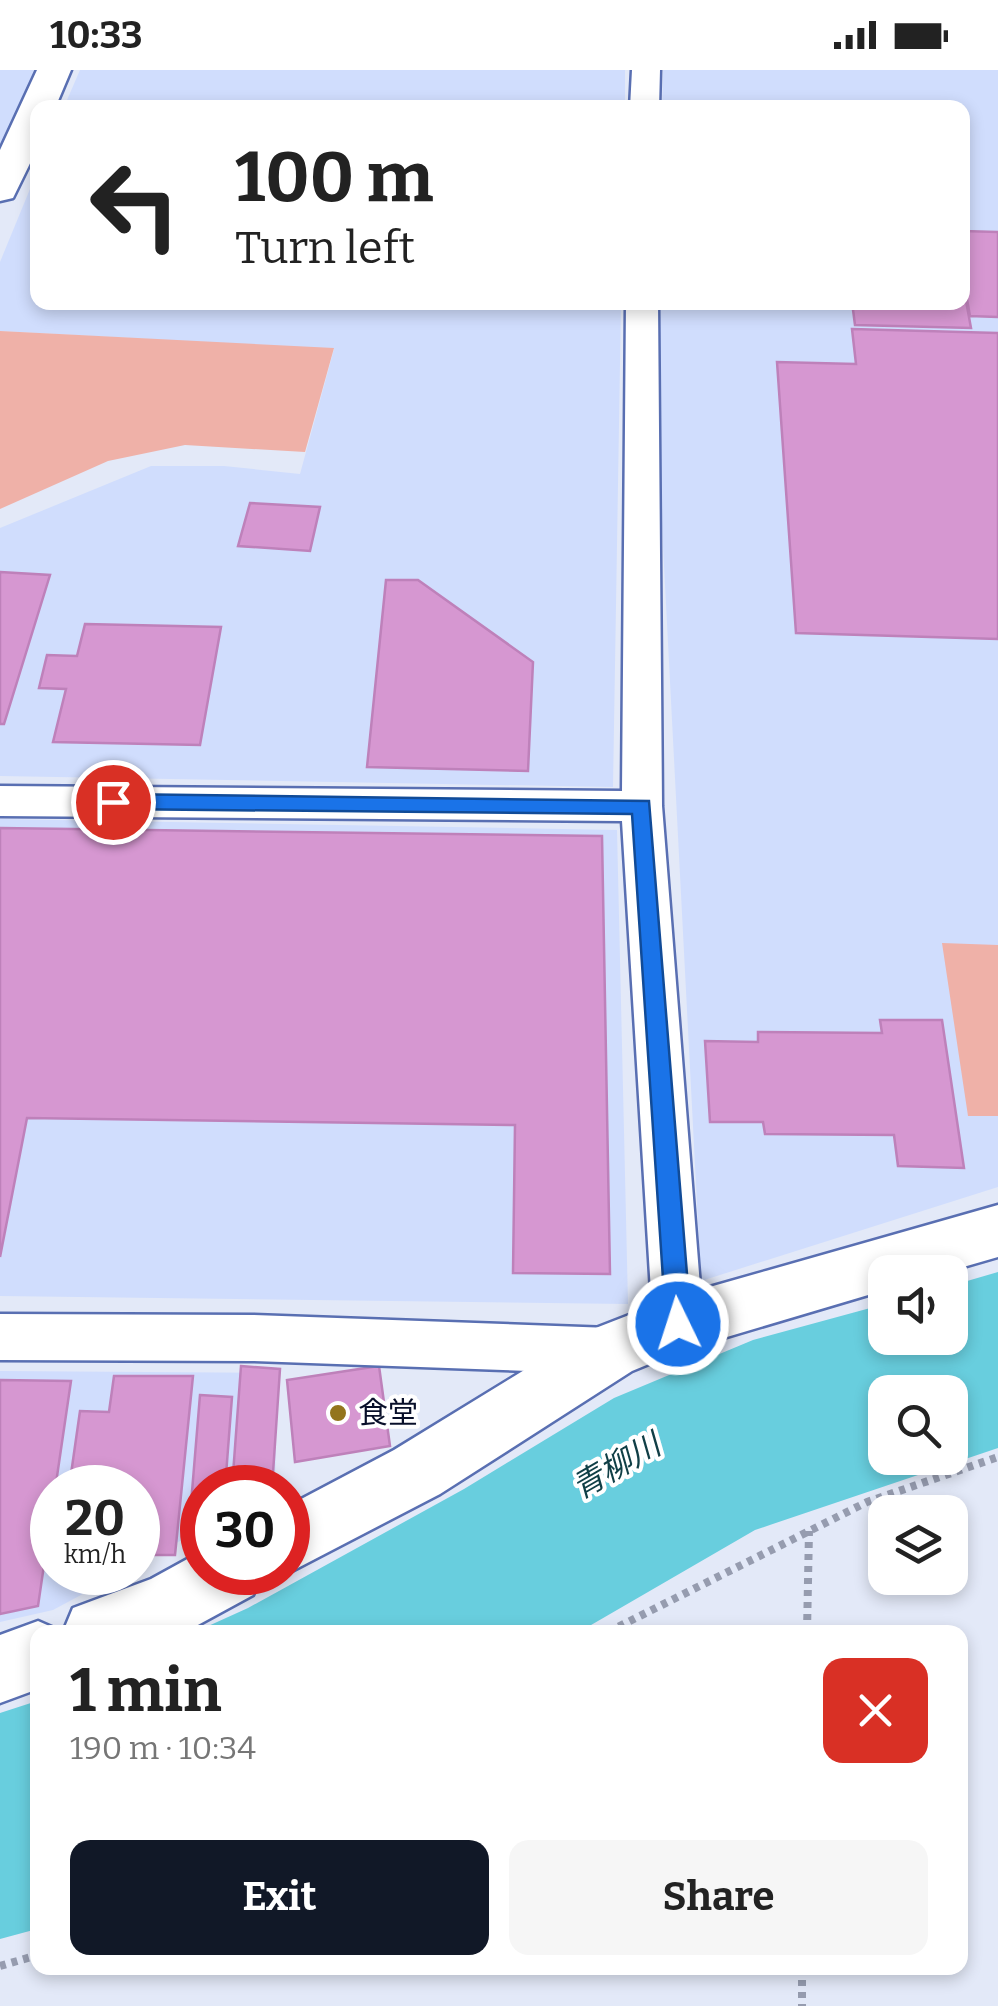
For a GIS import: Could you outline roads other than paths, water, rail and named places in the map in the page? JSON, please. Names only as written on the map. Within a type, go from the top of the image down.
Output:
[{"type":"street","points":[[40,100],[54,70]]},
{"type":"street","points":[[644,100],[646,70]]},
{"type":"street","points":[[0,190],[30,123]]},
{"type":"street","points":[[642,310],[642,806],[678,1324]]},
{"type":"street","points":[[0,801],[642,806]]},
{"type":"street","points":[[310,1529],[416,1472],[610,1350],[678,1324],[998,1231]]},
{"type":"street","points":[[0,1337],[253,1338],[610,1350]]},
{"type":"street","points":[[115,1625],[188,1595]]},
{"type":"street","points":[[0,1669],[30,1658]]},
{"type":"water","name":"青柳川","points":[[998,1272],[998,1448],[968,1458],[968,1375],[868,1375],[868,1475],[918,1475],[755,1530],[591,1625],[210,1625],[272,1595],[310,1595],[310,1574],[464,1489],[614,1398],[753,1340],[868,1309],[868,1355],[968,1355],[968,1281]]},
{"type":"water","points":[[30,1703],[30,1931],[0,1939],[0,1713]]},
{"type":"place","name":"食堂","points":[[338,1413]]}]
